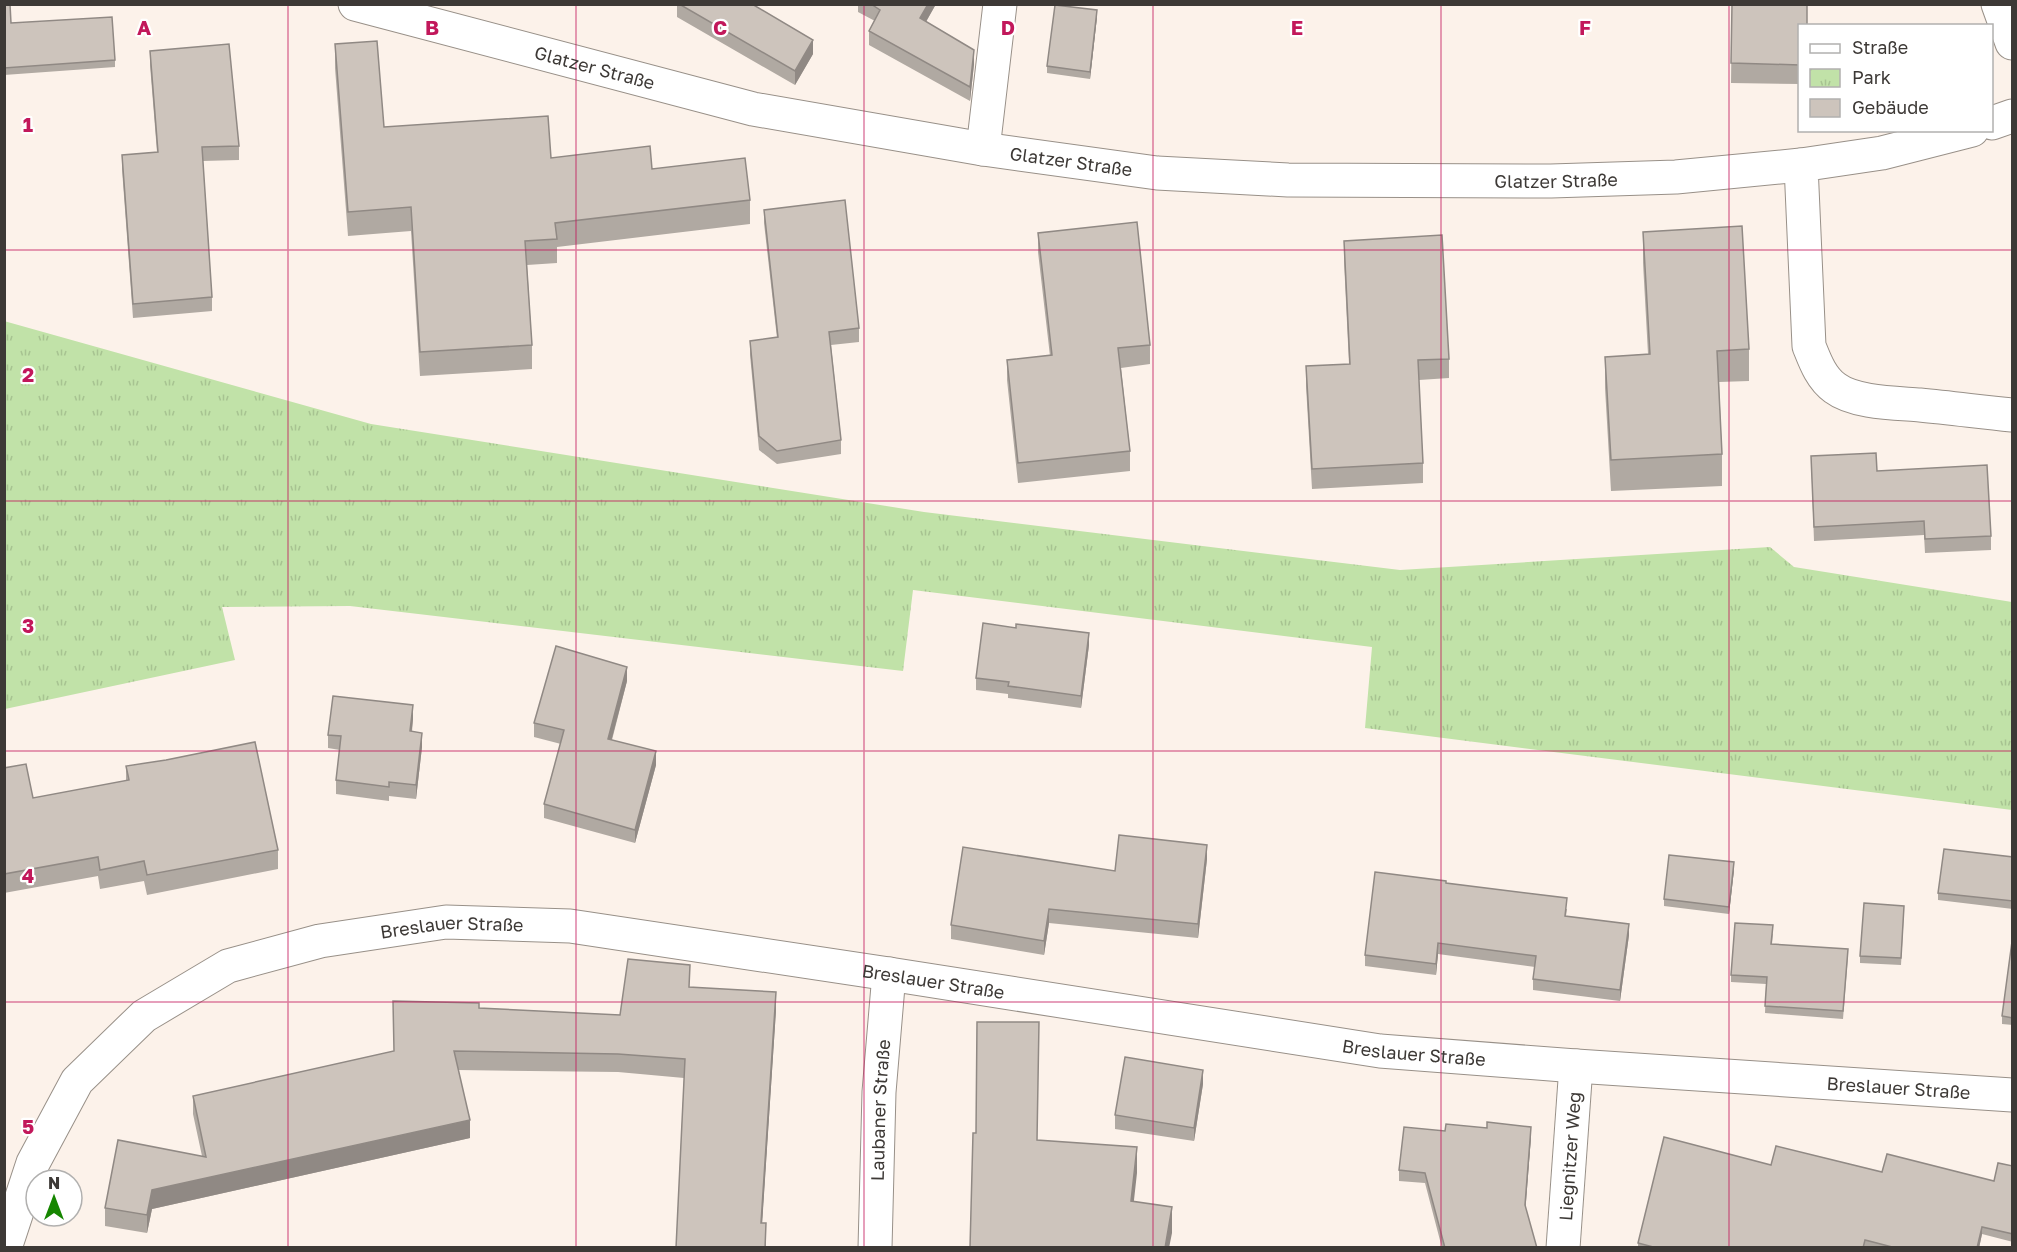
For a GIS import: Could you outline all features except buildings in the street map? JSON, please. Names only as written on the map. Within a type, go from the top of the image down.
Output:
[{"type":"street","name":"Glatzer Straße","points":[[356,4],[753,109],[983,149],[1157,173],[1288,180],[1415,182],[1562,181],[1676,177],[1801,165],[1882,153],[1964,132]]},
{"type":"street","points":[[983,149],[1000,4]]},
{"type":"street","points":[[1998,4],[2013,43]]},
{"type":"street","points":[[1993,123],[2013,116]]},
{"type":"street","points":[[1801,165],[1809,346],[1816,364],[1828,382],[1837,390],[1853,396],[2013,415]]},
{"type":"street","name":"Breslauer Straße","points":[[5,1248],[33,1163],[77,1081],[144,1016],[228,966],[320,941],[446,922],[570,926],[1380,1051],[2013,1095]]},
{"type":"street","name":"Laubaner Straße","points":[[875,1248],[879,1092],[889,974]]},
{"type":"street","name":"Liegnitzer Weg","points":[[1563,1248],[1576,1066]]},
{"type":"green space","points":[[4,321],[371,424],[924,512],[1400,570],[1770,547],[1794,567],[2012,602],[2012,810],[1365,728],[1372,647],[913,590],[903,671],[350,606],[222,607],[235,660],[5,709]]}]
